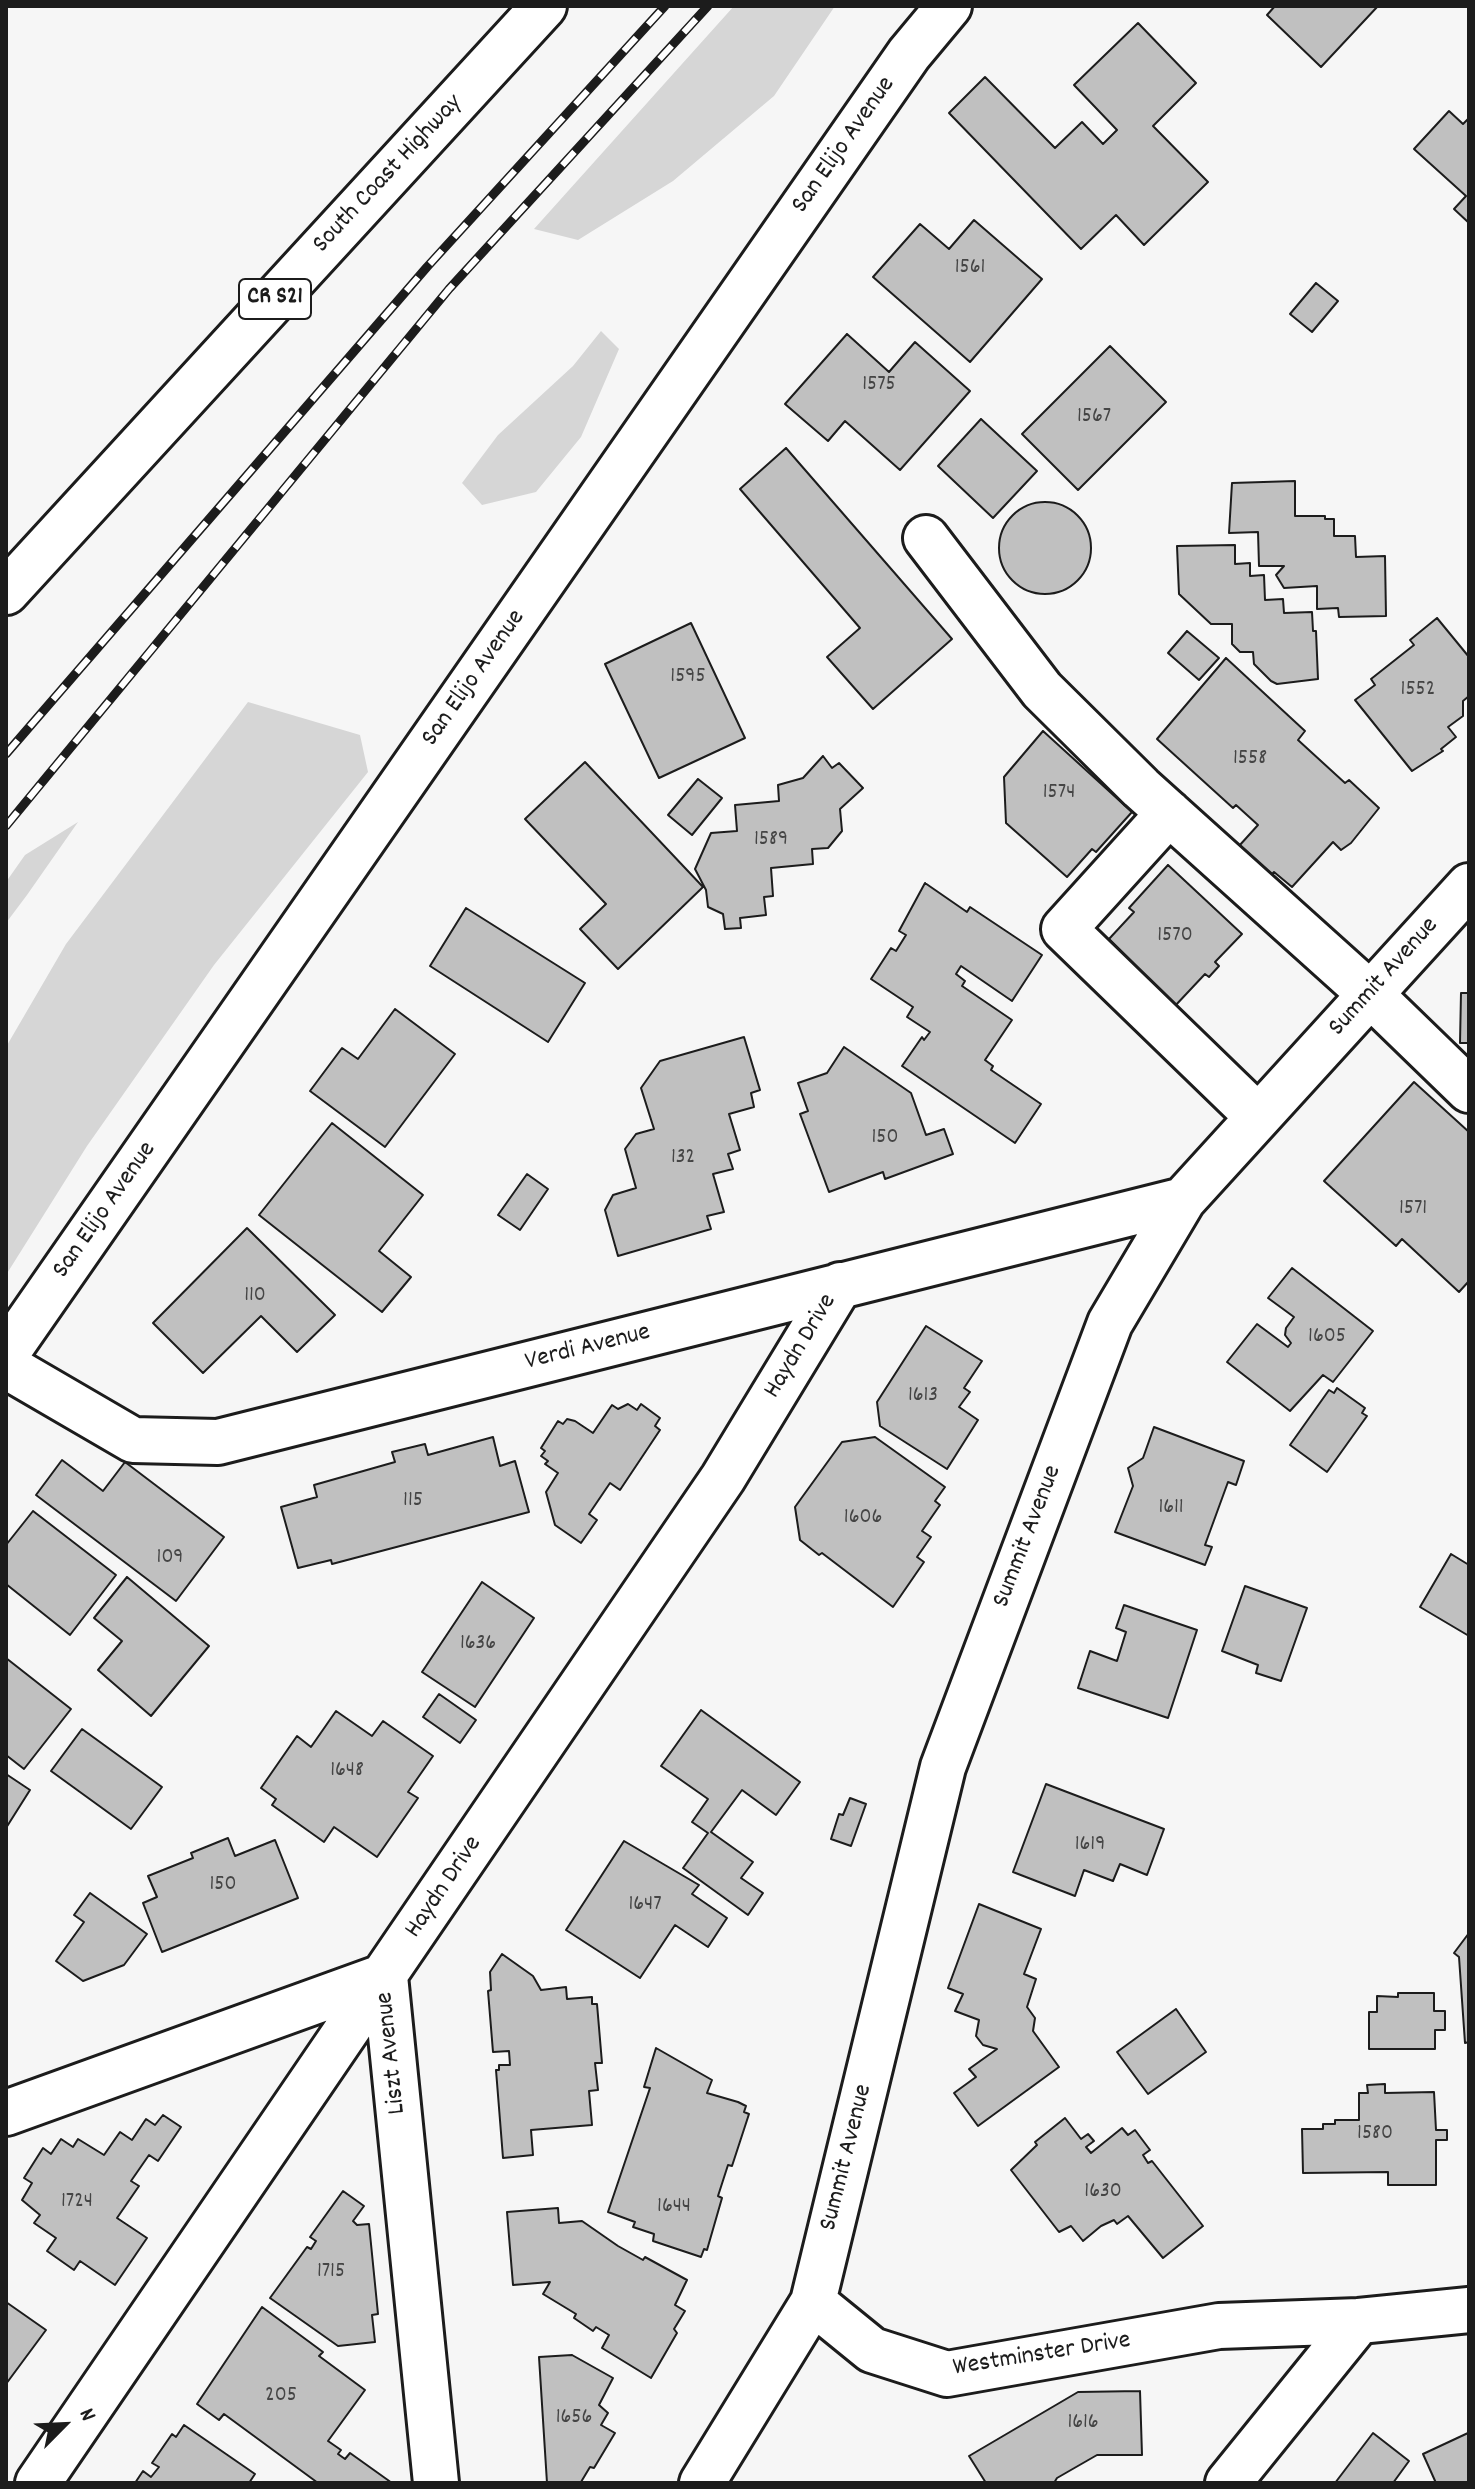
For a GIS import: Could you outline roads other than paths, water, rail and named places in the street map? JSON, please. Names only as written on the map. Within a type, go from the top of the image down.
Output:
[{"type":"street","name":"South Coast Highway","points":[[6,592],[544,6]]},
{"type":"street","name":"San Elijo Avenue","points":[[6,1354],[909,54],[949,6]]},
{"type":"street","points":[[926,538],[1042,690],[1169,813],[1370,994],[1469,1090]]},
{"type":"street","points":[[1169,813],[1064,929],[1258,1117]]},
{"type":"street","name":"Summit Avenue","points":[[813,2302],[943,1767],[1110,1323],[1183,1200],[1469,886]]},
{"type":"street","name":"Verdi Avenue","points":[[6,1366],[133,1440],[218,1442],[1183,1200]]},
{"type":"street","name":"Haydn Drive","points":[[38,2483],[723,1478],[840,1285]]},
{"type":"street","name":"Liszt Avenue","points":[[6,2113],[385,1976],[436,2483]]},
{"type":"street","points":[[702,2483],[813,2302]]},
{"type":"street","name":"Westminster Drive","points":[[813,2302],[872,2350],[947,2374],[1219,2326],[1359,2321],[1469,2310]]},
{"type":"street","points":[[1228,2483],[1359,2321]]},
{"type":"railway","points":[[6,754],[427,267],[665,6]]},
{"type":"railway","points":[[6,826],[449,289],[708,6]]}]
